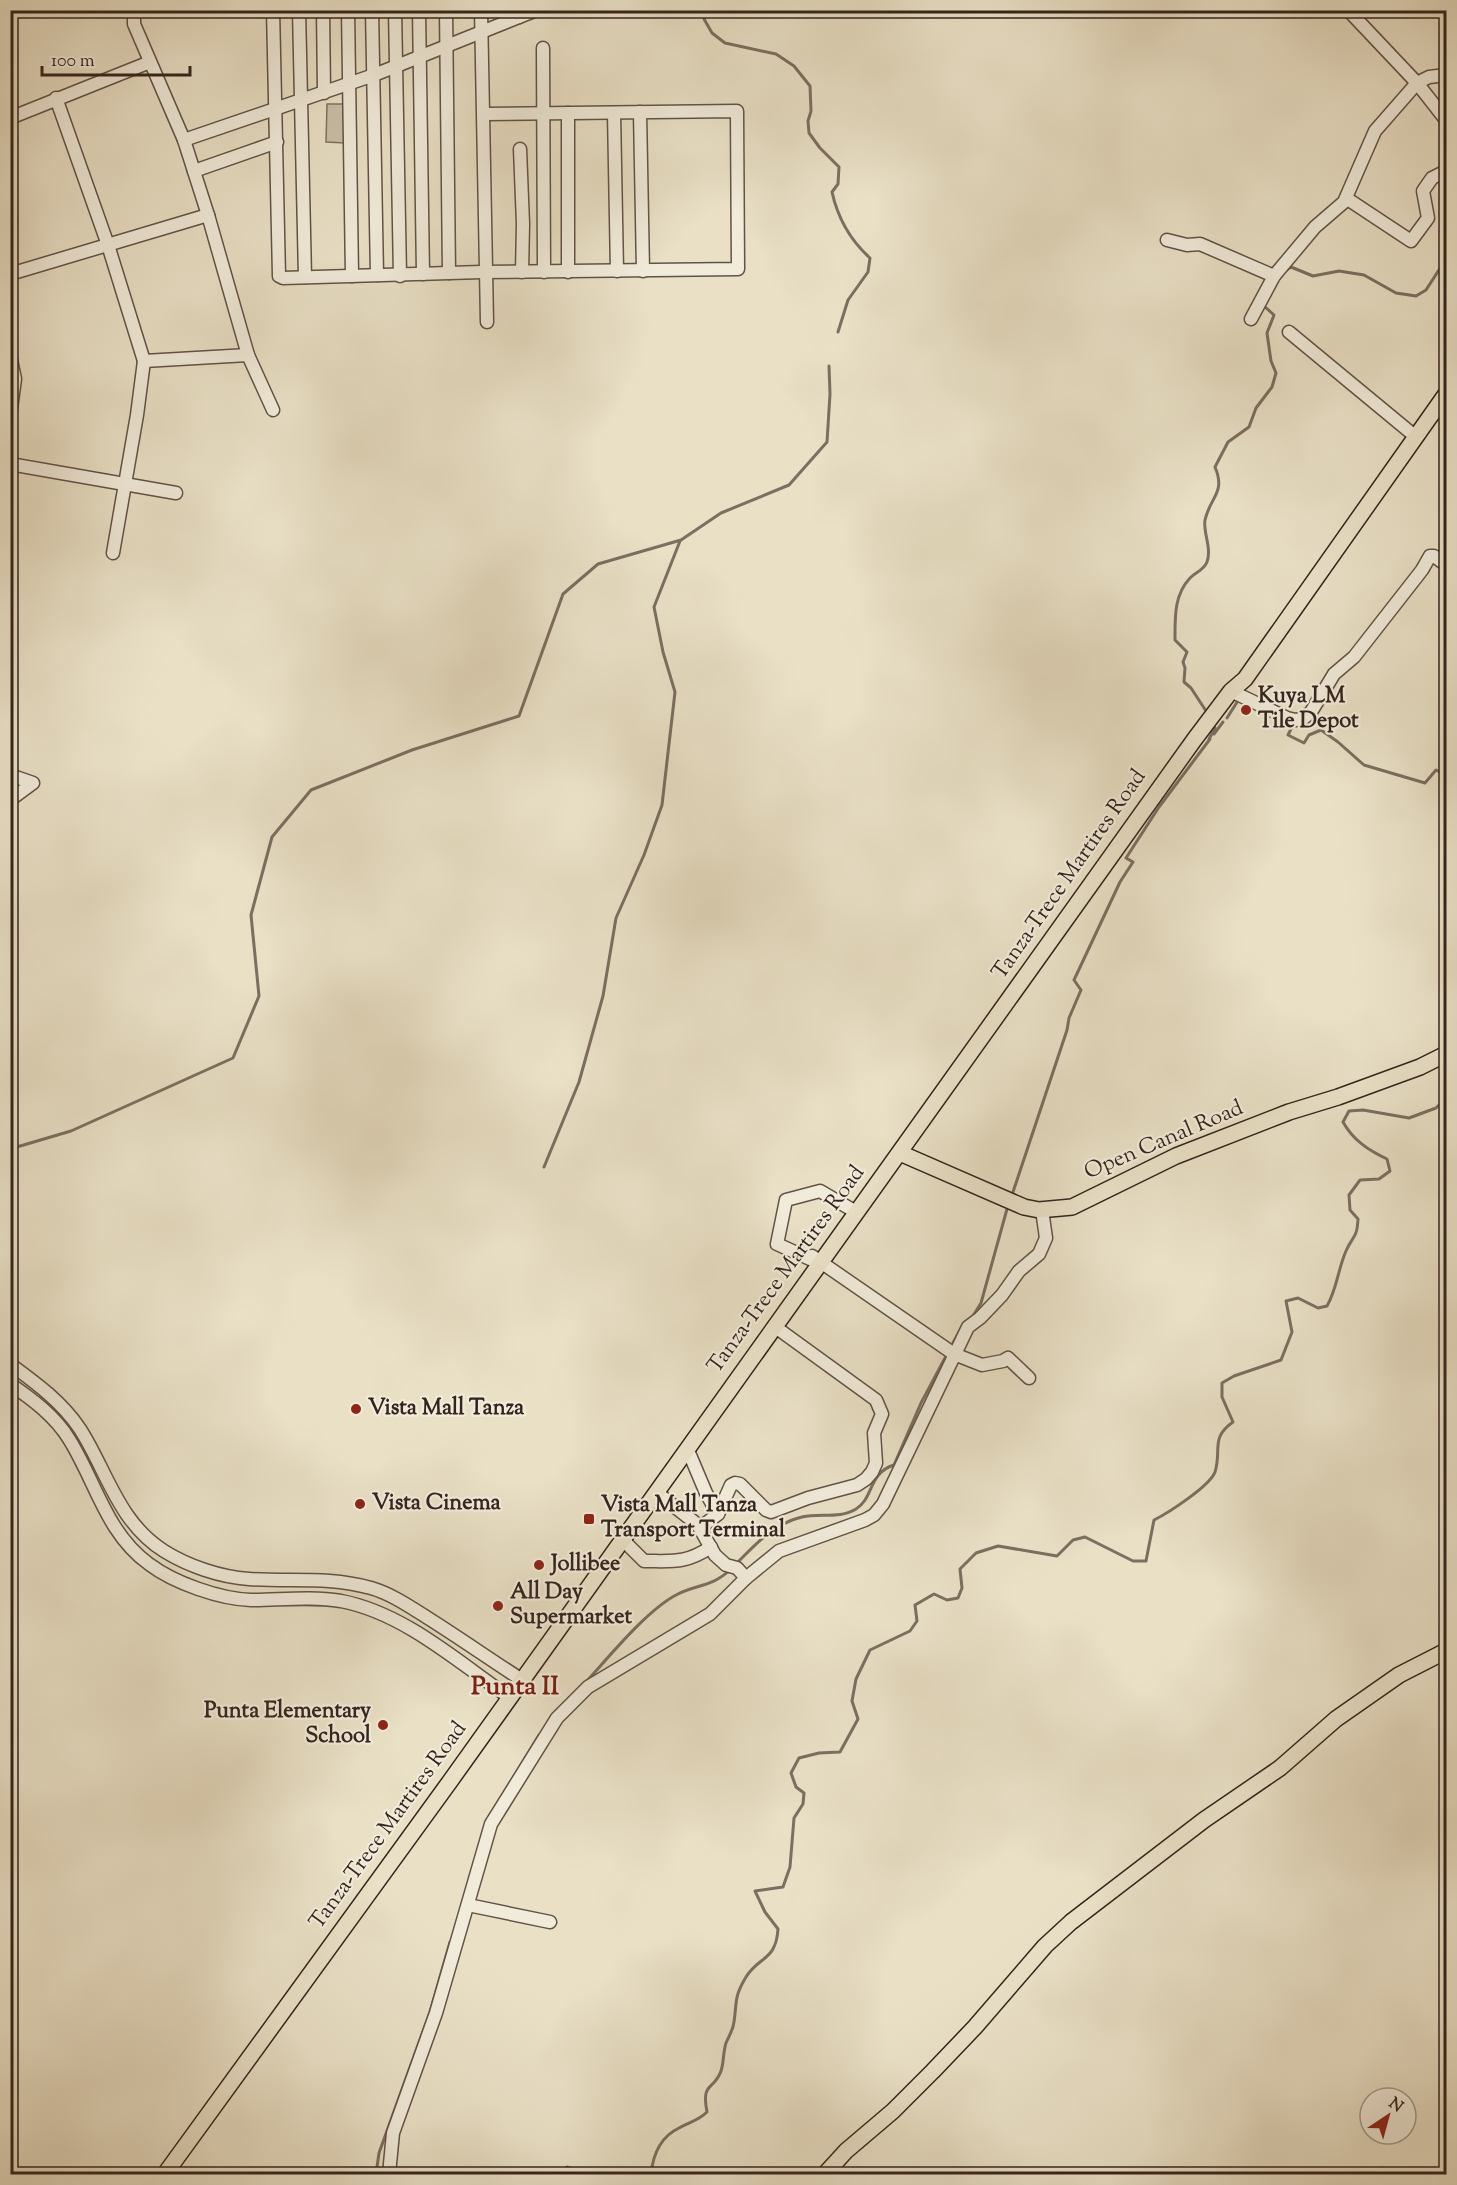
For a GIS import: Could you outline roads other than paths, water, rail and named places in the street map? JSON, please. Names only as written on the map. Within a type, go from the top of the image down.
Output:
[{"type":"main road","name":"Tanza-Trece Martires Road","points":[[165,2175],[1203,728],[1227,697],[1245,679],[1446,394]]},
{"type":"main road","name":"Open Canal Road","points":[[900,1153],[1024,1207],[1042,1210],[1072,1207],[1176,1156],[1288,1112],[1338,1097],[1420,1067],[1446,1054]]},
{"type":"main road","points":[[825,2175],[846,2151],[893,2111],[940,2064],[1045,1946],[1071,1922],[1204,1820],[1280,1768],[1336,1719],[1399,1675],[1446,1651]]},
{"type":"street","points":[[134,10],[134,24],[184,140],[248,355],[273,410]]},
{"type":"street","points":[[273,10],[278,142],[278,273],[283,278],[738,269],[737,111],[483,114]]},
{"type":"street","points":[[299,10],[305,277]]},
{"type":"street","points":[[323,10],[324,93]]},
{"type":"street","points":[[348,10],[352,276]]},
{"type":"street","points":[[372,10],[378,275]]},
{"type":"street","points":[[395,10],[400,276]]},
{"type":"street","points":[[419,10],[423,274]]},
{"type":"street","points":[[446,10],[449,273]]},
{"type":"street","points":[[481,10],[488,273],[487,322]]},
{"type":"street","points":[[184,140],[275,107],[350,84],[447,46],[518,14],[537,10]]},
{"type":"street","points":[[1348,10],[1417,83],[1446,120]]},
{"type":"street","points":[[543,48],[544,272]]},
{"type":"street","points":[[10,118],[150,62]]},
{"type":"street","points":[[1251,319],[1274,276],[1315,227],[1346,198],[1375,131],[1417,83],[1429,77],[1446,75]]},
{"type":"street","points":[[56,98],[108,245],[144,361],[113,553]]},
{"type":"street","points":[[640,112],[643,271]]},
{"type":"street","points":[[568,113],[568,272]]},
{"type":"street","points":[[614,113],[617,271]]},
{"type":"street","points":[[194,171],[278,142]]},
{"type":"street","points":[[520,149],[522,272]]},
{"type":"street","points":[[1346,198],[1412,241],[1428,218],[1423,191],[1432,178],[1446,171]]},
{"type":"street","points":[[10,274],[208,215]]},
{"type":"street","points":[[1167,240],[1186,245],[1200,244],[1274,276]]},
{"type":"street","points":[[1289,332],[1416,436]]},
{"type":"street","points":[[10,355],[15,379],[10,416]]},
{"type":"street","points":[[144,361],[248,355]]},
{"type":"street","points":[[10,464],[176,493]]},
{"type":"street","points":[[1227,697],[1287,718],[1296,720],[1304,718],[1311,712],[1334,674],[1354,657],[1422,570],[1430,556],[1434,555],[1446,565]]},
{"type":"street","points":[[10,775],[33,783],[10,800]]},
{"type":"street","points":[[856,1212],[820,1191],[786,1200],[777,1244],[810,1259],[812,1256],[954,1354],[988,1365],[1008,1358],[1029,1378]]},
{"type":"street","points":[[389,2175],[393,2133],[436,2013],[491,1824],[557,1718],[588,1687],[710,1614],[746,1578],[778,1551],[874,1515],[883,1504],[968,1327],[1002,1295],[1019,1271],[1039,1254],[1046,1238],[1042,1210]]},
{"type":"street","points":[[700,1528],[718,1514],[731,1485],[735,1483],[740,1484],[766,1510],[771,1512],[808,1498],[857,1485],[866,1479],[876,1463],[874,1432],[882,1414],[876,1400],[774,1326]]},
{"type":"street","points":[[10,1364],[51,1396],[68,1414],[80,1430],[122,1509],[141,1533],[161,1549],[183,1562],[225,1575],[248,1579],[321,1579],[374,1589],[404,1603],[522,1680]]},
{"type":"street","points":[[10,1384],[42,1408],[69,1438],[109,1521],[129,1547],[149,1565],[195,1588],[247,1600],[319,1599],[342,1601],[367,1609],[421,1635],[509,1697]]},
{"type":"street","points":[[687,1448],[705,1493],[718,1514]]},
{"type":"street","points":[[93,1488],[107,1482]]},
{"type":"street","points":[[656,1492],[700,1528],[715,1555],[746,1578]]},
{"type":"street","points":[[622,1539],[644,1561],[683,1561],[711,1547]]},
{"type":"street","points":[[468,1905],[550,1922]]},
{"type":"waterway","points":[[699,10],[712,33],[725,43],[776,54],[794,66],[810,86],[809,133],[839,167],[838,184],[832,192],[838,211],[856,244],[870,258],[868,272],[848,300],[838,332]]},
{"type":"waterway","points":[[1446,209],[1444,223],[1446,227]]},
{"type":"waterway","points":[[1285,271],[1291,267],[1313,276],[1339,271],[1364,275],[1396,293],[1416,296],[1426,290],[1446,259]]},
{"type":"waterway","points":[[1208,714],[1191,688],[1184,682],[1183,662],[1187,652],[1175,640],[1176,607],[1185,585],[1207,562],[1209,551],[1205,520],[1218,489],[1219,483],[1215,467],[1228,442],[1249,427],[1256,408],[1272,387],[1276,373],[1271,361],[1267,333],[1274,315],[1264,306],[1265,303]]},
{"type":"waterway","points":[[10,1149],[71,1131],[233,1058],[259,996],[251,915],[272,837],[311,790],[412,750],[519,716],[563,594],[598,564],[681,540],[721,513],[789,485],[827,442],[829,366]]},
{"type":"waterway","points":[[544,1167],[579,1082],[603,996],[616,918],[644,855],[662,805],[675,692],[663,652],[654,607],[680,541]]},
{"type":"waterway","points":[[1227,718],[1239,699]]},
{"type":"waterway","points":[[1209,739],[1215,728],[1213,722]]},
{"type":"waterway","points":[[1214,734],[1223,722]]},
{"type":"waterway","points":[[1291,724],[1293,725],[1288,735],[1304,743],[1309,735],[1321,730],[1364,765],[1425,783],[1436,770],[1446,775]]},
{"type":"waterway","points":[[1013,1192],[1069,1018],[1081,990],[1074,980],[1120,882],[1133,862],[1126,858],[1159,807],[1210,739]]},
{"type":"waterway","points":[[1443,1065],[1446,1079]]},
{"type":"waterway","points":[[651,2174],[656,2153],[667,2136],[707,2112],[707,2091],[721,2071],[739,1990],[751,1970],[770,1953],[777,1939],[778,1929],[765,1912],[755,1891],[783,1887],[790,1867],[794,1818],[803,1804],[804,1793],[796,1787],[791,1773],[799,1758],[819,1753],[840,1752],[858,1719],[852,1701],[856,1679],[870,1650],[910,1631],[917,1621],[915,1605],[934,1594],[947,1600],[958,1598],[962,1588],[960,1569],[976,1553],[998,1546],[1057,1556],[1073,1540],[1085,1537],[1133,1561],[1146,1561],[1154,1520],[1197,1491],[1212,1478],[1215,1472],[1221,1433],[1233,1422],[1222,1397],[1222,1383],[1234,1376],[1281,1360],[1292,1332],[1286,1301],[1298,1298],[1318,1308],[1327,1306],[1343,1258],[1357,1230],[1358,1219],[1350,1210],[1349,1195],[1360,1180],[1379,1179],[1390,1171],[1387,1159],[1362,1144],[1351,1134],[1343,1122],[1349,1111],[1363,1110],[1409,1118],[1436,1108],[1446,1098]]},
{"type":"waterway","points":[[973,1316],[981,1303],[1007,1209]]},
{"type":"waterway","points":[[953,1343],[968,1320]]},
{"type":"waterway","points":[[735,1565],[766,1536],[783,1524],[802,1517],[843,1514],[862,1504],[875,1480],[886,1469],[894,1465],[921,1403],[945,1358]]},
{"type":"waterway","points":[[585,1683],[628,1635],[664,1602],[683,1592],[717,1580],[731,1569]]},
{"type":"waterway","points":[[510,1783],[539,1735]]},
{"type":"waterway","points":[[376,2174],[379,2153],[430,2012],[450,1942]]},
{"type":"waterway","points":[[554,2174],[567,2167],[589,2174]]},
{"type":"waterway","points":[[1342,2174],[1383,2168],[1411,2174]]},
{"type":"place","name":"Kuya LM Tile Depot","points":[[1246,710]]},
{"type":"place","name":"Vista Mall Tanza","points":[[356,1409]]},
{"type":"place","name":"Vista Cinema","points":[[360,1504]]},
{"type":"place","name":"Vista Mall Tanza Transport Terminal","points":[[589,1519]]},
{"type":"place","name":"Jollibee","points":[[539,1565]]},
{"type":"place","name":"All Day Supermarket","points":[[498,1606]]},
{"type":"place","name":"Punta Elementary School","points":[[383,1725]]},
{"type":"district","name":"Punta II","points":[[515,1687]]}]
